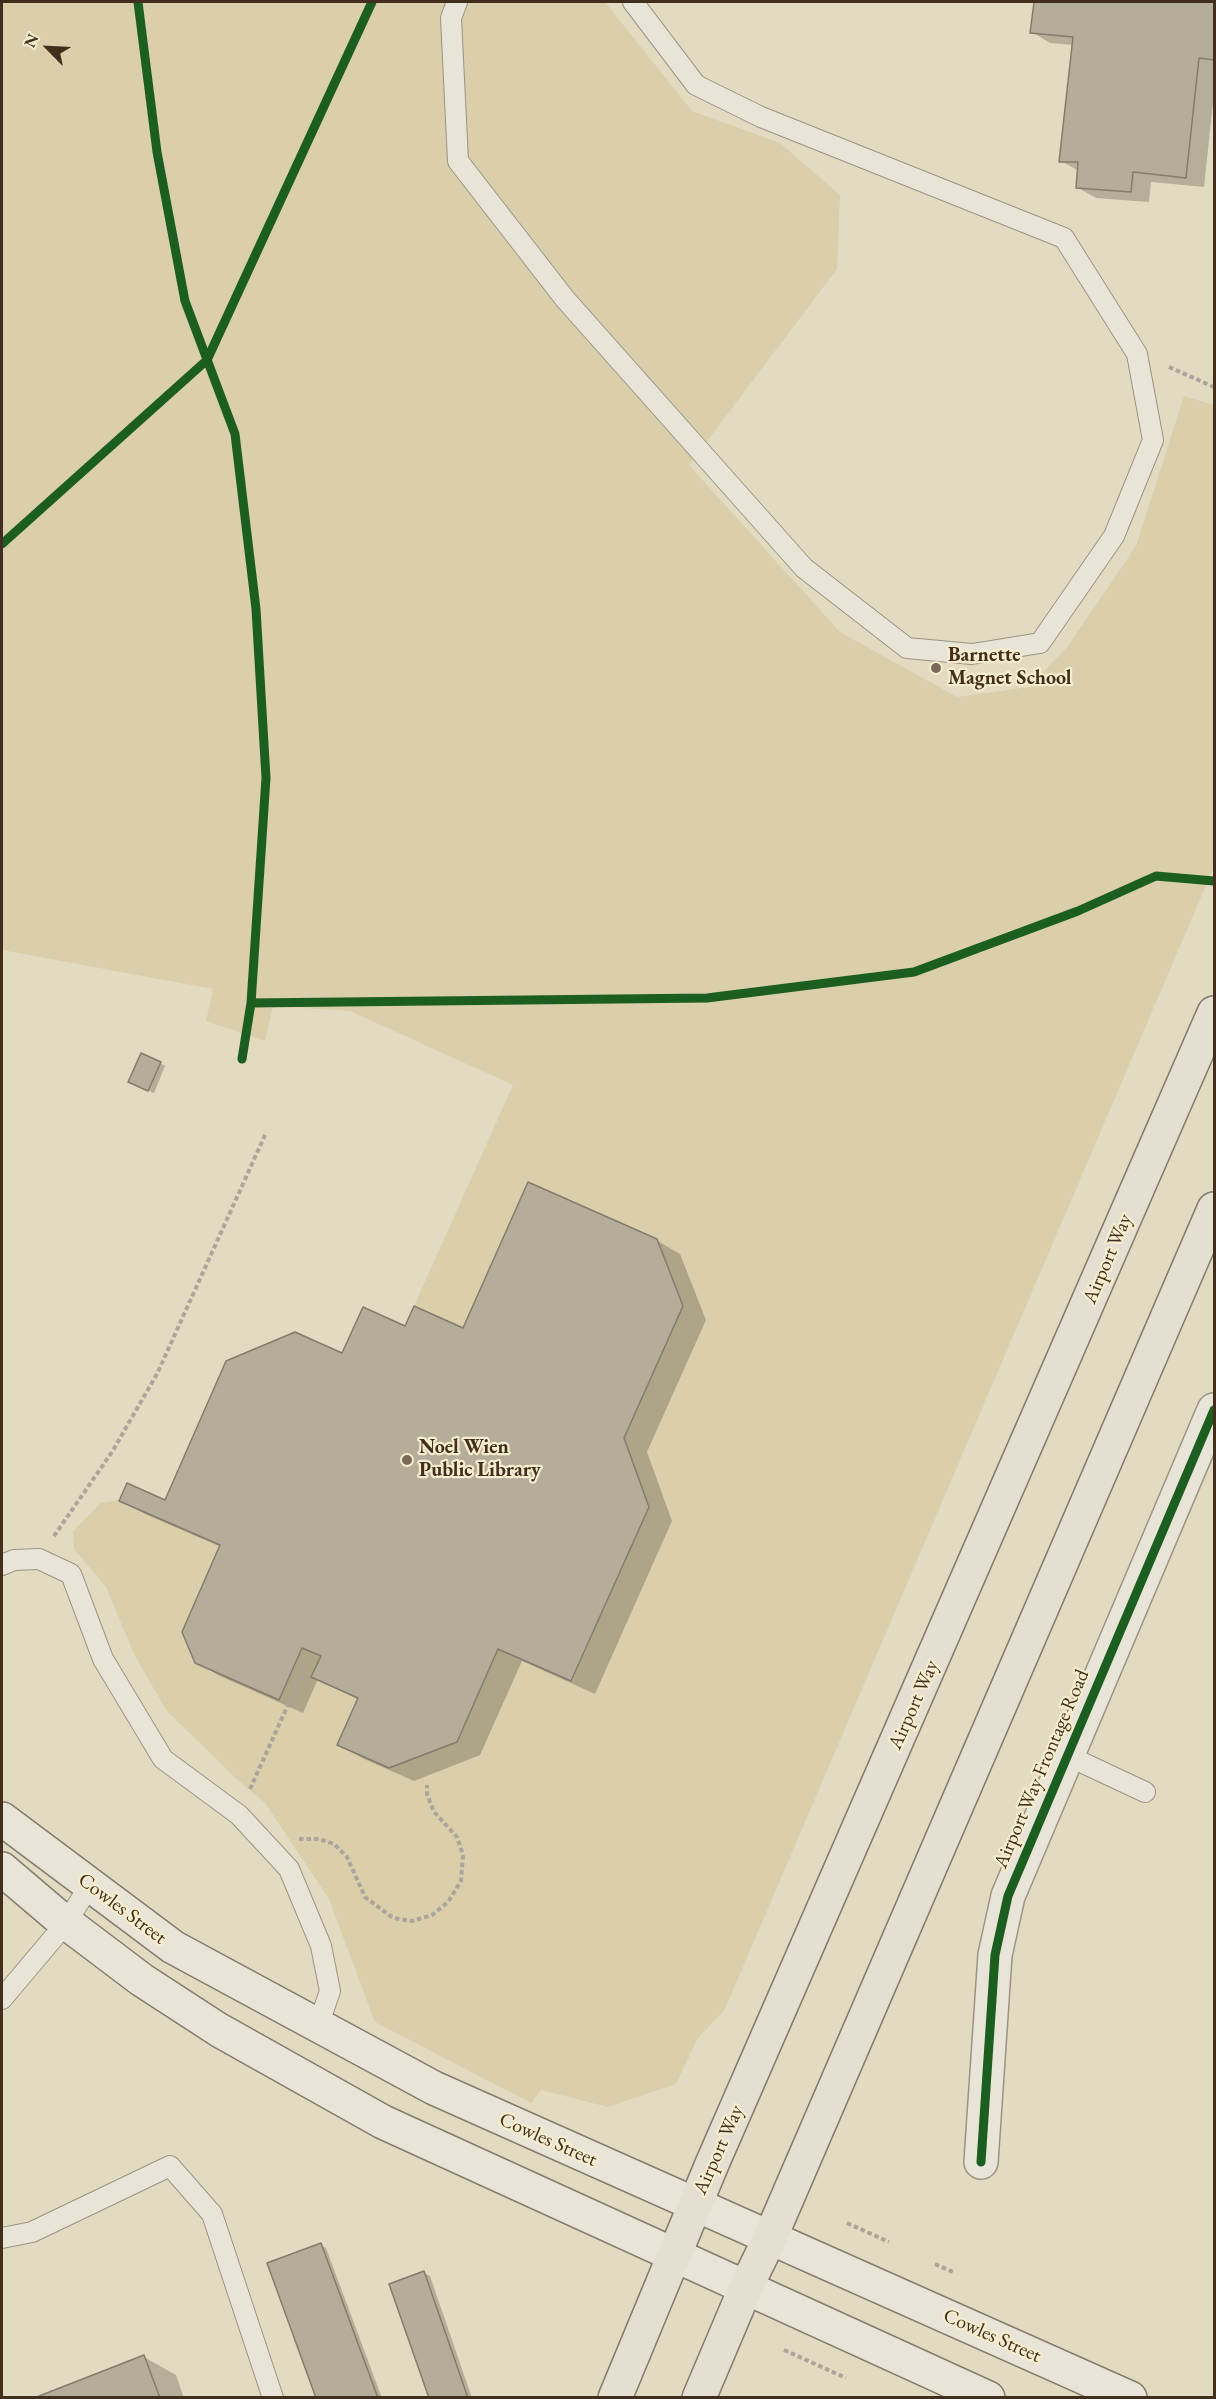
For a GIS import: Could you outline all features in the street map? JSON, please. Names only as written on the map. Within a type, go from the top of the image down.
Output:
[{"type":"main road","name":"Airport Way","points":[[615,2397],[695,2205],[1215,1013]]},
{"type":"main road","points":[[699,2397],[1215,1209]]},
{"type":"main road","name":"Airport Way Frontage Road","points":[[981,2162],[995,1955],[1008,1896],[1066,1755],[1215,1410]]},
{"type":"main road","name":"Cowles Street","points":[[2,1819],[173,1947],[434,2088],[1130,2397]]},
{"type":"main road","points":[[2,1869],[66,1923],[142,1980],[219,2030],[382,2122],[988,2397]]},
{"type":"lane","points":[[457,2],[452,18],[458,161],[565,299],[804,568],[907,648],[972,654],[1040,643],[1114,536],[1153,440],[1137,354],[1064,238],[760,117],[696,85],[633,2]]},
{"type":"lane","points":[[2,1565],[14,1560],[39,1559],[70,1574],[103,1659],[163,1759],[238,1815],[289,1869],[321,1946],[330,1991],[318,2026]]},
{"type":"lane","points":[[1066,1755],[1145,1792]]},
{"type":"lane","points":[[2,2000],[66,1923],[90,1885]]},
{"type":"lane","points":[[2,2238],[32,2232],[170,2166],[212,2214],[273,2397]]},
{"type":"path","points":[[1137,354],[1215,387]]},
{"type":"path","points":[[39,1559],[112,1452],[157,1374],[266,1133]]},
{"type":"path","points":[[238,1815],[306,1665]]},
{"type":"path","points":[[270,1848],[302,1838],[319,1839],[334,1844],[347,1857],[365,1898],[376,1908],[393,1918],[412,1921],[432,1915],[448,1902],[461,1881],[463,1855],[457,1837],[434,1812],[427,1785]]},
{"type":"path","points":[[846,2223],[889,2242]]},
{"type":"path","points":[[935,2264],[954,2272]]},
{"type":"path","points":[[784,2350],[846,2378]]},
{"type":"shaded area","points":[[2,2],[605,2],[692,111],[780,143],[840,195],[837,269],[689,465],[840,632],[957,697],[1029,687],[1068,646],[1136,546],[1184,396],[1214,405],[1214,867],[724,2011],[698,2038],[676,2084],[608,2107],[541,2090],[531,2103],[375,2022],[329,1899],[265,1803],[231,1774],[166,1710],[134,1654],[106,1587],[74,1549],[73,1532],[100,1503],[119,1500],[219,1546],[182,1632],[195,1663],[279,1700],[302,1648],[321,1656],[311,1677],[358,1698],[337,1745],[389,1768],[457,1742],[498,1649],[572,1681],[649,1507],[624,1438],[683,1306],[657,1239],[529,1182],[463,1328],[414,1306],[513,1085],[350,1011],[273,1006],[265,1041],[206,1021],[213,989],[2,950]]},
{"type":"building","points":[[1034,2],[1214,2],[1214,60],[1199,58],[1186,178],[1133,172],[1131,192],[1076,188],[1078,162],[1059,162],[1073,37],[1030,33]]},
{"type":"building","points":[[141,1053],[161,1062],[148,1091],[128,1082]]},
{"type":"building","name":"Noel Wien Public Library","points":[[528,1182],[657,1239],[683,1306],[624,1438],[649,1507],[571,1681],[498,1649],[457,1742],[389,1768],[337,1745],[358,1698],[311,1677],[321,1656],[302,1648],[279,1700],[195,1663],[182,1632],[220,1545],[119,1501],[127,1483],[165,1500],[226,1361],[295,1332],[342,1353],[363,1307],[405,1326],[414,1306],[463,1328]]},
{"type":"building","points":[[321,2243],[378,2398],[316,2398],[267,2263]]},
{"type":"building","points":[[424,2271],[468,2398],[429,2398],[389,2284]]},
{"type":"building","points":[[144,2355],[160,2398],[34,2398]]},
{"type":"cycle path","points":[[138,2],[157,152],[185,301],[235,434],[256,609],[266,778],[251,1003],[242,1059]]},
{"type":"cycle path","points":[[2,544],[207,360],[372,2]]},
{"type":"cycle path","points":[[251,1003],[707,998],[914,972],[1078,911],[1156,876],[1214,881]]},
{"type":"cycle path","points":[[981,2162],[995,1955],[1008,1896],[1214,1410]]},
{"type":"place","name":"Barnette Magnet School","points":[[936,668]]},
{"type":"place","name":"Noel Wien Public Library","points":[[407,1460]]}]
